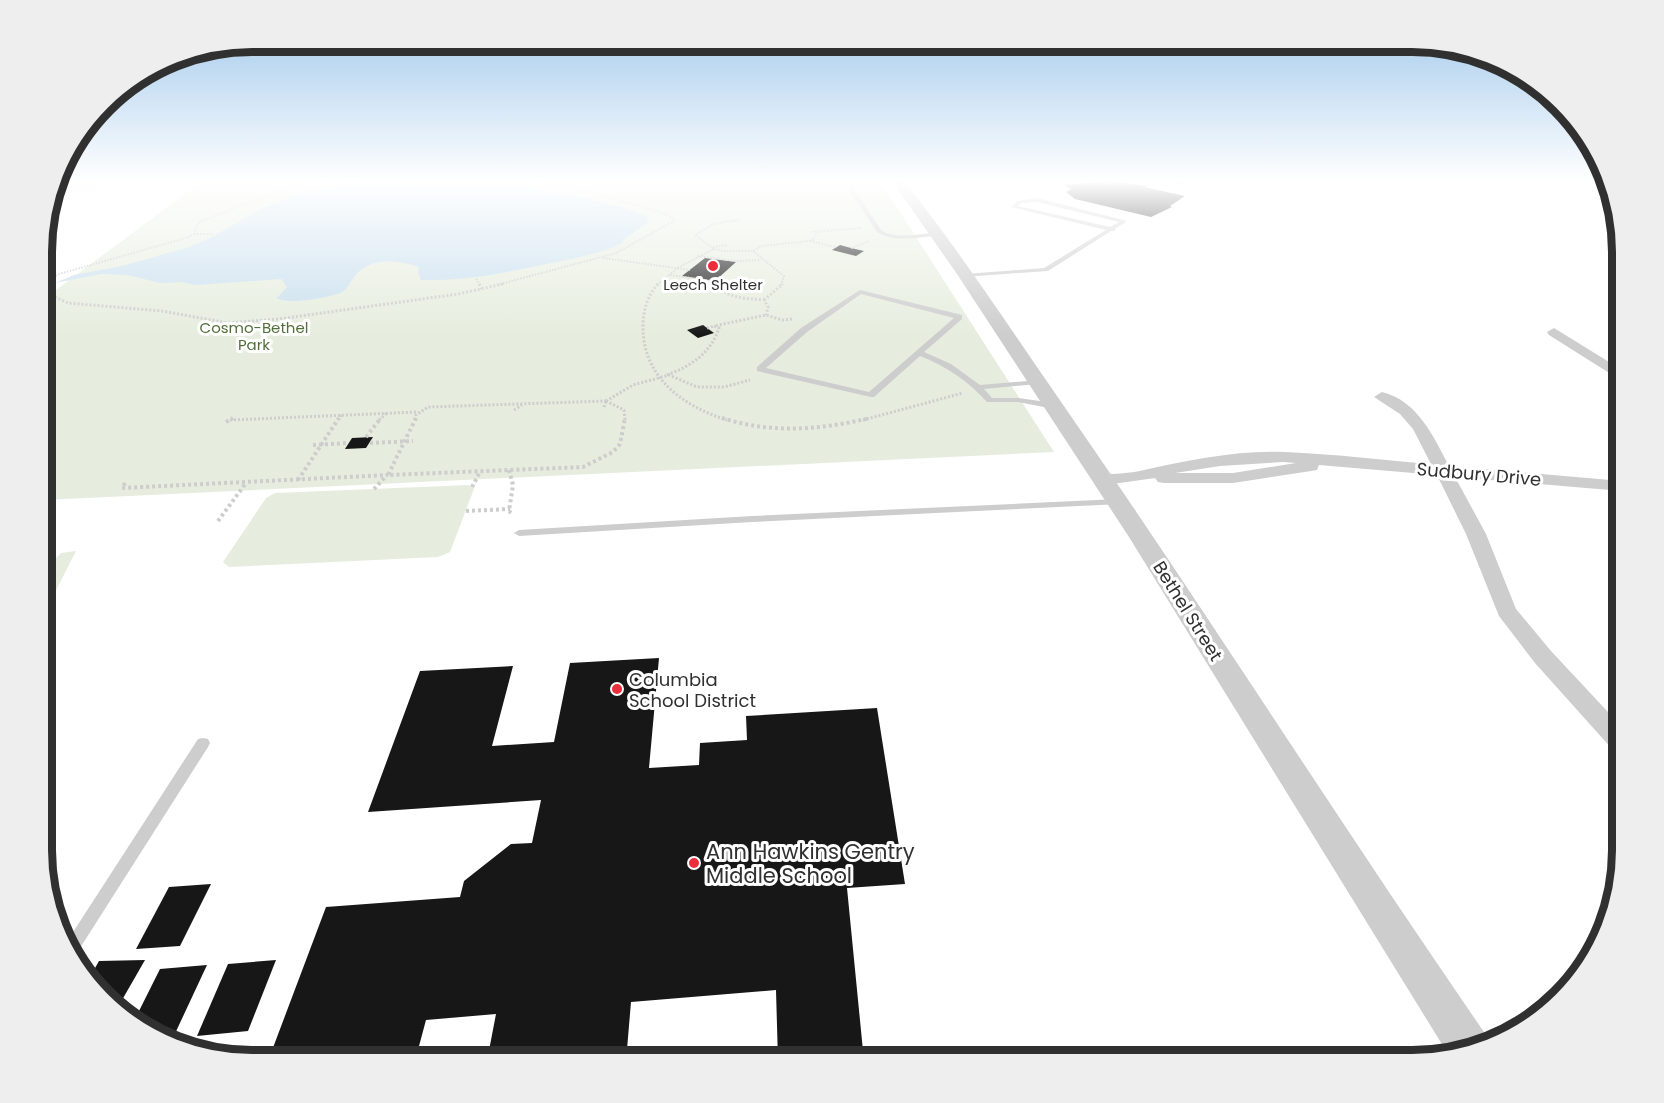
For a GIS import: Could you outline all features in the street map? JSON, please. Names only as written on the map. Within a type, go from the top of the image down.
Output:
[{"type":"street","name":"Bethel Street","points":[[937,234],[1112,491],[1377,911],[1466,1043]]},
{"type":"street","points":[[1554,332],[1611,370]]},
{"type":"street","points":[[1382,397],[1406,411],[1420,427],[1476,534],[1506,611],[1543,657],[1611,730]]},
{"type":"street","name":"Sudbury Drive","points":[[1112,491],[1143,476],[1182,479],[1233,478],[1337,462],[1611,485]]},
{"type":"lane","points":[[883,232],[887,236],[937,234]]},
{"type":"lane","points":[[965,276],[1046,270],[1109,232]]},
{"type":"lane","points":[[860,292],[959,317],[918,352],[871,395],[760,369],[804,330],[860,292]]},
{"type":"lane","points":[[918,352],[947,364],[979,387],[990,400],[1018,400],[1054,406]]},
{"type":"lane","points":[[979,387],[1037,382]]},
{"type":"lane","points":[[519,533],[1038,505],[1112,491]]},
{"type":"lane","points":[[75,943],[203,743]]},
{"type":"path","points":[[52,296],[68,303],[154,310],[235,323],[302,316],[482,289],[603,258],[655,232]]},
{"type":"path","points":[[699,232],[695,235],[713,248],[753,251],[761,246],[808,241],[814,239],[816,233],[821,232]]},
{"type":"path","points":[[52,278],[106,259],[167,244],[194,234],[213,234]]},
{"type":"path","points":[[808,241],[836,247]]},
{"type":"path","points":[[759,242],[761,246]]},
{"type":"path","points":[[677,269],[713,248],[728,245]]},
{"type":"path","points":[[753,251],[784,276],[783,284],[764,300]]},
{"type":"path","points":[[698,256],[736,261],[762,260]]},
{"type":"path","points":[[603,258],[690,270]]},
{"type":"path","points":[[670,275],[712,281],[722,292],[731,296],[764,300],[768,305],[769,311],[766,315],[707,328]]},
{"type":"path","points":[[476,279],[482,289]]},
{"type":"path","points":[[604,407],[606,401],[633,385],[669,375],[699,359],[718,334],[719,328],[714,326]]},
{"type":"path","points":[[669,375],[689,385],[711,388],[740,383],[774,372]]},
{"type":"path","points":[[125,483],[122,488],[583,467],[613,452],[620,444],[626,416],[620,406],[606,401],[428,408],[418,412],[233,418],[226,422]]},
{"type":"path","points":[[514,410],[523,404]]},
{"type":"path","points":[[366,437],[376,421],[389,412]]},
{"type":"path","points":[[374,489],[388,475],[415,423],[418,412]]},
{"type":"path","points":[[298,480],[342,413]]},
{"type":"path","points":[[370,443],[414,441]]},
{"type":"path","points":[[313,445],[348,443]]},
{"type":"path","points":[[466,511],[510,511],[513,485],[509,470]]},
{"type":"path","points":[[472,487],[480,471]]},
{"type":"path","points":[[218,521],[247,482]]},
{"type":"green space","name":"Cosmo-Bethel Park","points":[[133,232],[913,232],[1054,452],[52,500],[52,293]]},
{"type":"green space","points":[[469,485],[474,489],[450,552],[438,557],[229,567],[223,562],[266,498],[275,493]]},
{"type":"green space","points":[[76,551],[52,598],[52,562],[61,553]]},
{"type":"water","points":[[220,232],[634,232],[623,240],[623,243],[585,256],[469,278],[421,280],[419,267],[392,261],[374,263],[358,272],[346,289],[340,293],[307,300],[289,301],[277,298],[287,287],[281,279],[195,285],[182,282],[161,283],[127,275],[101,274],[55,283],[74,275],[122,266],[189,247]]},
{"type":"building","points":[[840,245],[864,251],[856,256],[832,250]]},
{"type":"building","name":"Leech Shelter","points":[[705,258],[736,262],[715,281],[682,276]]},
{"type":"building","points":[[703,325],[714,333],[698,338],[687,330]]},
{"type":"building","points":[[373,437],[366,448],[345,449],[352,438]]},
{"type":"building","name":"Ann Hawkins Gentry Middle School","points":[[659,658],[649,768],[699,765],[700,743],[747,740],[746,716],[877,708],[905,884],[847,888],[863,1050],[778,1050],[776,990],[631,1002],[627,1050],[489,1050],[496,1014],[426,1020],[418,1050],[272,1050],[326,907],[460,897],[464,881],[511,844],[532,843],[541,800],[368,812],[420,671],[513,666],[492,746],[554,742],[570,663]]},
{"type":"building","points":[[211,884],[180,946],[136,949],[169,887]]},
{"type":"building","points":[[145,960],[121,1002],[93,971],[99,961]]},
{"type":"building","points":[[276,960],[248,1031],[197,1036],[228,964]]},
{"type":"building","points":[[207,965],[175,1034],[137,1014],[160,969]]},
{"type":"place","name":"Leech Shelter","points":[[713,266]]},
{"type":"place","name":"Columbia School District","points":[[617,689]]},
{"type":"place","name":"Ann Hawkins Gentry Middle School","points":[[694,863]]}]
